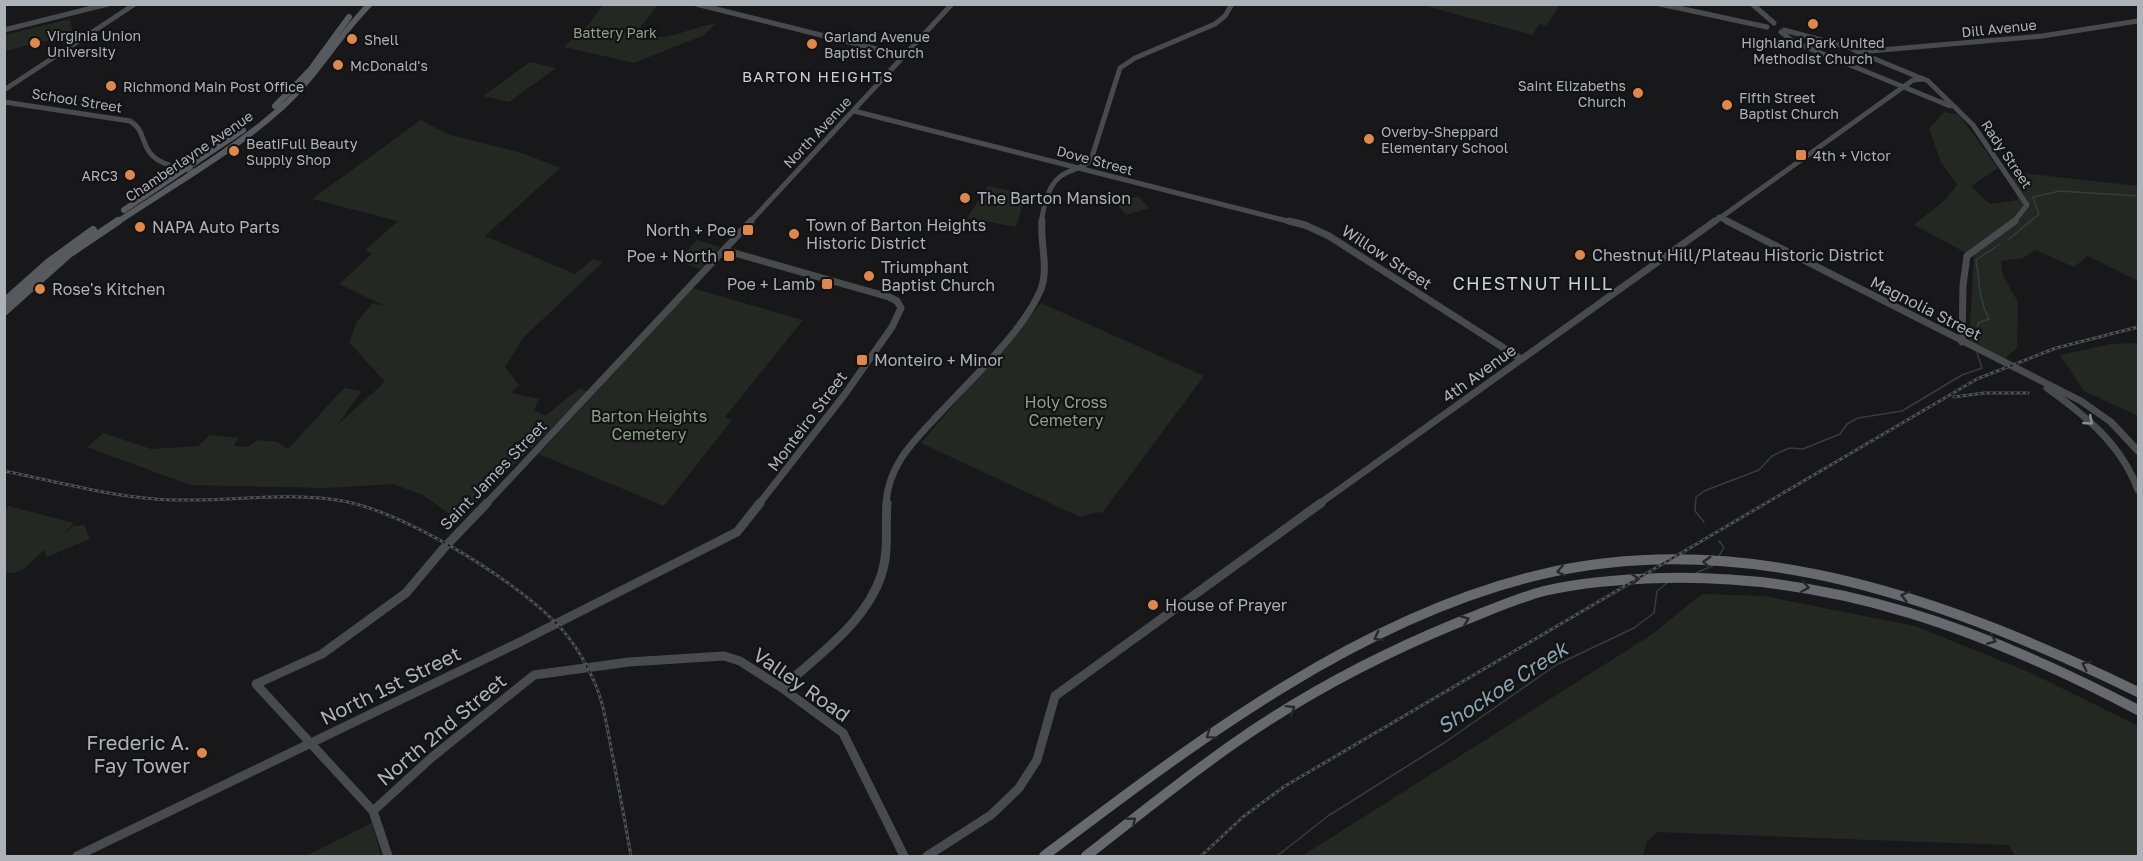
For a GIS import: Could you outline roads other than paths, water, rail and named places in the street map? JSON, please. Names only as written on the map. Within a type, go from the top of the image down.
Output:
[{"type":"highway","points":[[1045,856],[1217,730],[1320,667],[1397,627],[1464,599],[1521,579],[1619,561],[1666,559],[1766,567],[1873,587],[1978,619],[2044,646],[2139,692]]},
{"type":"highway","points":[[1086,856],[1235,743],[1321,690],[1439,630],[1522,598],[1577,585],[1686,576],[1747,579],[1829,591],[1871,600],[1947,623],[2025,654],[2139,711]]},
{"type":"main road","name":"Chamberlayne Avenue","points":[[4,302],[63,250],[252,124],[288,94],[312,69],[340,27],[362,4]]},
{"type":"main road","name":"Chamberlayne Avenue","points":[[4,312],[69,254],[255,128],[299,92],[326,61],[349,25],[370,4]]},
{"type":"street","points":[[4,29],[102,4]]},
{"type":"street","points":[[4,29],[108,4]]},
{"type":"street","points":[[4,85],[127,4]]},
{"type":"street","points":[[4,90],[135,4]]},
{"type":"street","points":[[696,4],[905,56]]},
{"type":"street","name":"North Avenue","points":[[724,250],[952,4]]},
{"type":"street","points":[[782,688],[823,652],[866,607],[878,583],[885,561],[887,492],[895,469],[928,425],[1009,337],[1036,298],[1044,276],[1041,226],[1048,196],[1058,178],[1068,170],[1086,166],[1092,157],[1120,68],[1138,57],[1212,25],[1225,16],[1232,4]]},
{"type":"street","points":[[1660,4],[1767,27],[1769,31],[1783,31],[1851,48],[1855,47],[1860,51]]},
{"type":"street","points":[[1752,4],[1774,23],[1783,26],[1783,31],[1794,42],[1957,109]]},
{"type":"street","name":"Dill Avenue","points":[[1860,51],[1986,42],[2139,21]]},
{"type":"street","points":[[1767,27],[1774,23]]},
{"type":"street","name":"Rady Street","points":[[1860,51],[1923,79],[1957,109],[1973,125],[2027,205],[2016,219],[1967,256],[1963,285],[1962,342]]},
{"type":"street","name":"4th Avenue","points":[[927,856],[1001,808],[1028,776],[1043,742],[1055,696],[1719,217],[1913,80],[1923,79]]},
{"type":"street","name":"School Street","points":[[4,102],[130,121],[143,132],[146,146],[154,157],[165,163],[193,171]]},
{"type":"street","name":"Dove Street","points":[[854,111],[1305,225],[1329,236]]},
{"type":"street","name":"Magnolia Street","points":[[1719,217],[2094,409],[2121,431],[2139,451]]},
{"type":"street","name":"Willow Street","points":[[1329,236],[1521,359]]},
{"type":"street","name":"Monteiro Street","points":[[718,542],[737,532],[753,514],[845,394],[900,313],[899,304],[889,297],[724,250]]},
{"type":"street","name":"Saint James Street","points":[[311,743],[256,684],[322,654],[406,592],[443,549],[724,250]]},
{"type":"street","name":"Magnolia Street","points":[[2025,374],[2054,393],[2106,436],[2129,467],[2139,489]]},
{"type":"street","name":"North 1st Street","points":[[77,856],[718,542]]},
{"type":"street","name":"Valley Road","points":[[534,675],[629,662],[724,656],[740,661],[782,688],[843,733],[904,856]]},
{"type":"street","name":"North 2nd Street","points":[[373,811],[431,758],[534,675]]},
{"type":"street","points":[[311,743],[373,811],[388,856]]},
{"type":"waterway","name":"Shockoe Creek","points":[[2009,239],[2039,214],[2033,197],[2060,191],[2138,196]]},
{"type":"waterway","name":"Shockoe Creek","points":[[1976,339],[1978,323],[1989,319],[1981,297],[1976,260],[2000,244]]},
{"type":"waterway","name":"Shockoe Creek","points":[[1704,522],[1695,511],[1696,497],[1704,491],[1759,470],[1772,456],[1789,448],[1803,449],[1840,434],[1847,424],[1858,418],[1902,411],[1962,375],[1982,368],[1977,353]]},
{"type":"waterway","name":"Shockoe Creek","points":[[1718,558],[1724,547],[1719,541]]},
{"type":"waterway","name":"Shockoe Creek","points":[[1694,574],[1714,565]]},
{"type":"waterway","name":"Shockoe Creek","points":[[1277,856],[1328,816],[1444,743],[1556,665],[1634,628],[1654,613],[1657,591],[1667,583]]},
{"type":"railway","points":[[1201,856],[1244,816],[1285,786],[1977,379],[2056,348],[2138,327]]},
{"type":"railway","points":[[1954,397],[1984,393],[2028,393]]},
{"type":"railway","points":[[4,471],[98,491],[155,499],[291,497],[337,500],[390,516],[451,546],[481,564],[552,619],[570,640],[589,671],[605,715],[631,856]]},
{"type":"place","name":"Highland Park United Methodist Church","points":[[1813,24]]},
{"type":"place","name":"Shell","points":[[352,39]]},
{"type":"place","name":"Virginia Union University","points":[[35,43]]},
{"type":"place","name":"Garland Avenue Baptist Church","points":[[812,44]]},
{"type":"place","name":"McDonald's","points":[[338,65]]},
{"type":"place","name":"Richmond Main Post Office","points":[[111,86]]},
{"type":"place","name":"Saint Elizabeths Church","points":[[1638,93]]},
{"type":"place","name":"Fifth Street Baptist Church","points":[[1727,105]]},
{"type":"place","name":"Overby-Sheppard Elementary School","points":[[1369,139]]},
{"type":"place","name":"BeatiFull Beauty Supply Shop","points":[[234,151]]},
{"type":"place","name":"4th + Victor","points":[[1801,155]]},
{"type":"place","name":"ARC3","points":[[130,175]]},
{"type":"place","name":"The Barton Mansion","points":[[965,198]]},
{"type":"place","name":"NAPA Auto Parts","points":[[140,227]]},
{"type":"place","name":"North + Poe","points":[[748,230]]},
{"type":"place","name":"Town of Barton Heights Historic District","points":[[794,234]]},
{"type":"place","name":"Chestnut Hill/Plateau Historic District","points":[[1580,255]]},
{"type":"place","name":"Poe + North","points":[[729,256]]},
{"type":"place","name":"Triumphant Baptist Church","points":[[869,276]]},
{"type":"place","name":"Poe + Lamb","points":[[827,284]]},
{"type":"place","name":"Rose's Kitchen","points":[[40,289]]},
{"type":"place","name":"Monteiro + Minor","points":[[862,360]]},
{"type":"place","name":"House of Prayer","points":[[1153,605]]},
{"type":"place","name":"Frederic A. Fay Tower","points":[[202,753]]},
{"type":"district","name":"BARTON HEIGHTS","points":[[818,76]]},
{"type":"district","name":"CHESTNUT HILL","points":[[1533,283]]},
{"type":"park label","name":"Battery Park","points":[[615,32]]},
{"type":"park label","name":"Holy Cross Cemetery","points":[[1066,411]]},
{"type":"park label","name":"Barton Heights Cemetery","points":[[649,425]]}]
